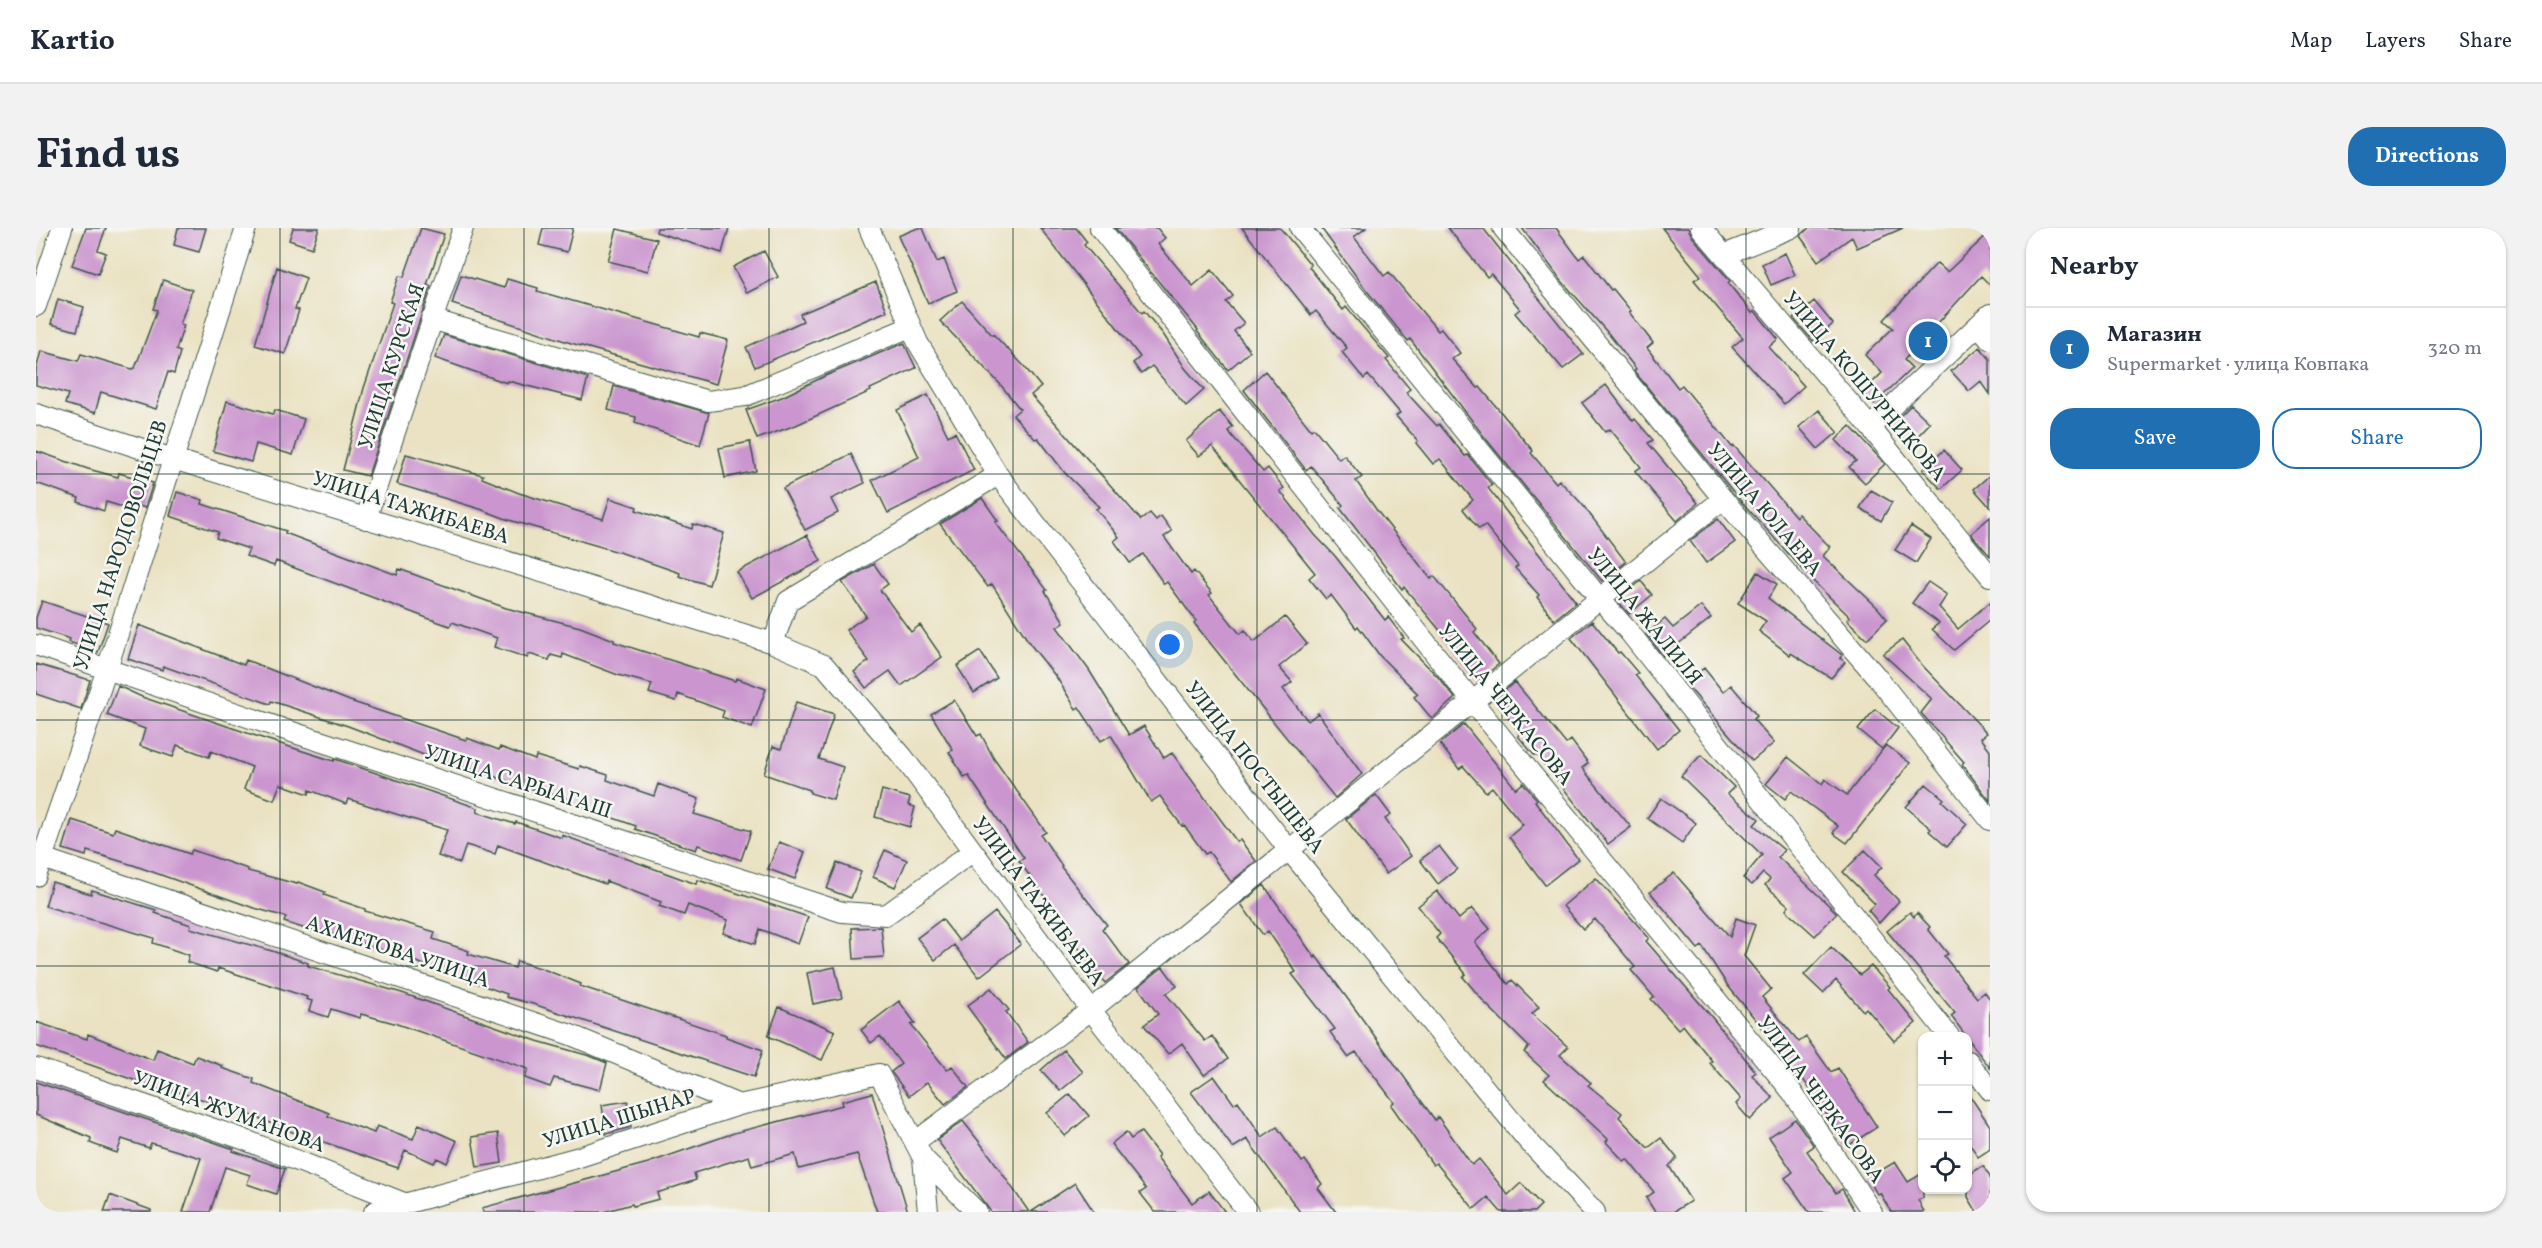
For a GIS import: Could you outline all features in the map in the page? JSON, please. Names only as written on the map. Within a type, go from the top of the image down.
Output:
[{"type":"street","points":[[36,306],[62,228]]},
{"type":"street","name":"УЛИЦА НАРОДОВОЛЬЦЕВ","points":[[38,863],[107,669],[246,228]]},
{"type":"street","name":"УЛИЦА КУРСКАЯ","points":[[366,519],[463,228]]},
{"type":"street","name":"УЛИЦА ПОСТЫШЕВА","points":[[869,228],[910,327],[998,475],[1289,850],[1528,1141],[1595,1212]]},
{"type":"street","name":"УЛИЦА ЧЕРКАСОВА","points":[[1100,228],[1472,701],[1792,1092],[1872,1212]]},
{"type":"street","name":"УЛИЦА ЖАЛИЛЯ","points":[[1300,228],[1630,633],[1946,1032]]},
{"type":"street","name":"УЛИЦА ЮЛАЕВА","points":[[1503,228],[1724,499],[1876,676],[1990,820]]},
{"type":"street","name":"УЛИЦА КОШУРНИКОВА","points":[[1701,228],[1870,427],[1990,576]]},
{"type":"street","points":[[1724,255],[1791,228]]},
{"type":"street","points":[[431,319],[708,401],[745,396],[910,327]]},
{"type":"street","points":[[1870,427],[1986,326]]},
{"type":"street","name":"УЛИЦА ТАЖИБАЕВА","points":[[36,414],[366,519],[773,643],[824,665],[903,757],[1091,1010],[1248,1212]]},
{"type":"street","points":[[773,643],[788,601],[998,475]]},
{"type":"street","points":[[919,1150],[1724,499]]},
{"type":"street","name":"УЛИЦА САРЫАГАШ","points":[[36,645],[292,732],[842,912],[886,915],[972,852]]},
{"type":"street","name":"АХМЕТОВА УЛИЦА","points":[[38,863],[571,1035],[739,1105]]},
{"type":"street","points":[[1972,1066],[1990,1090]]},
{"type":"street","name":"УЛИЦА ЖУМАНОВА","points":[[36,1068],[240,1138],[404,1203]]},
{"type":"street","name":"УЛИЦА ШЫНАР","points":[[374,1212],[576,1158],[739,1105],[879,1074],[919,1150]]},
{"type":"street","points":[[919,1150],[927,1212]]},
{"type":"street","points":[[919,1150],[976,1212]]},
{"type":"building","points":[[86,228],[106,228],[98,250],[106,253],[98,274],[72,265]]},
{"type":"building","points":[[178,228],[206,228],[199,252],[174,245]]},
{"type":"building","points":[[293,228],[319,228],[312,248],[289,240]]},
{"type":"building","points":[[421,228],[444,234],[427,285],[431,286],[368,476],[343,470],[364,388],[393,303],[390,302],[399,276],[404,277]]},
{"type":"building","points":[[543,228],[573,228],[567,252],[539,245]]},
{"type":"building","points":[[657,228],[729,228],[722,253],[656,232]]},
{"type":"building","points":[[923,228],[937,262],[944,259],[957,291],[928,303],[898,236]]},
{"type":"building","points":[[1040,228],[1076,228],[1087,242],[1084,245],[1142,313],[1144,311],[1163,334],[1185,368],[1204,390],[1186,406],[1152,366],[1141,374],[1133,363],[1140,357]]},
{"type":"building","points":[[1115,228],[1157,228],[1165,238],[1158,244],[1193,286],[1212,270],[1233,296],[1226,302],[1244,323],[1234,331],[1250,351],[1228,370]]},
{"type":"building","points":[[1242,228],[1280,228],[1311,265],[1309,267],[1343,310],[1346,307],[1389,358],[1386,360],[1410,389],[1406,392],[1437,426],[1439,424],[1465,456],[1468,455],[1492,485],[1488,488],[1576,602],[1554,620],[1537,597],[1539,595],[1515,568],[1518,566],[1485,525],[1479,529],[1463,509],[1473,500],[1440,459],[1433,464],[1416,443],[1418,441],[1396,416],[1400,413],[1368,375],[1364,379],[1342,352],[1347,348],[1316,311],[1311,315]]},
{"type":"building","points":[[1321,228],[1366,228],[1354,237],[1384,276],[1389,272],[1438,331],[1441,329],[1460,353],[1452,359],[1478,388],[1480,387],[1533,451],[1531,453],[1556,483],[1559,480],[1582,504],[1626,562],[1602,581],[1486,439],[1410,339],[1408,341],[1367,291]]},
{"type":"building","points":[[1448,228],[1483,228],[1583,354],[1563,369],[1515,313],[1520,309],[1491,274],[1487,277]]},
{"type":"building","points":[[1522,228],[1556,228],[1579,259],[1584,255],[1611,290],[1613,289],[1631,311],[1629,312],[1653,343],[1647,348],[1678,388],[1682,385],[1732,447],[1734,446],[1796,517],[1798,514],[1830,547],[1823,556],[1887,619],[1867,639],[1847,620],[1850,617],[1815,583],[1740,500],[1634,371],[1636,369],[1608,333],[1561,280]]},
{"type":"building","points":[[1662,228],[1688,228],[1752,313],[1755,311],[1778,339],[1769,347],[1804,386],[1784,404],[1732,347],[1743,338],[1694,280],[1701,276]]},
{"type":"building","points":[[1809,228],[1903,228],[1857,248],[1852,237],[1818,261],[1800,236]]},
{"type":"building","points":[[617,229],[657,239],[648,271],[608,261]]},
{"type":"building","points":[[1990,232],[1990,285],[1981,276],[1904,360],[1912,368],[1874,404],[1863,392],[1882,373],[1865,355],[1893,328],[1884,320],[1937,263],[1947,272]]},
{"type":"building","points":[[764,251],[778,277],[747,293],[733,267]]},
{"type":"building","points":[[1785,253],[1795,275],[1771,285],[1762,264]]},
{"type":"building","points":[[277,267],[306,278],[295,309],[299,310],[285,354],[255,345]]},
{"type":"building","points":[[461,275],[504,288],[507,279],[538,288],[537,291],[699,337],[700,333],[728,340],[716,384],[571,343],[452,304]]},
{"type":"building","points":[[163,280],[192,290],[180,324],[184,325],[176,350],[180,352],[174,374],[168,372],[156,409],[101,392],[95,413],[65,404],[68,394],[36,385],[36,370],[41,351],[78,361],[81,354],[135,368],[157,310],[153,309]]},
{"type":"building","points":[[876,282],[887,311],[755,367],[746,347],[803,321],[800,314]]},
{"type":"building","points":[[58,299],[84,307],[77,331],[51,324]]},
{"type":"building","points":[[962,301],[1041,387],[1031,395],[1141,520],[1150,513],[1156,520],[1161,516],[1172,531],[1164,537],[1191,574],[1194,571],[1212,593],[1209,595],[1240,634],[1245,630],[1254,642],[1285,617],[1307,644],[1279,667],[1292,682],[1283,689],[1308,721],[1318,713],[1362,774],[1335,798],[1194,623],[1196,621],[1167,582],[1164,584],[1143,554],[1130,563],[1114,541],[1119,537],[1096,509],[1099,507],[1065,473],[1038,438],[1035,439],[1013,415],[1020,409],[1000,384],[940,321]]},
{"type":"building","points":[[1814,301],[1833,324],[1813,341],[1794,319]]},
{"type":"building","points":[[444,335],[588,378],[582,400],[508,381],[507,383],[435,358]]},
{"type":"building","points":[[904,343],[916,368],[796,425],[757,439],[746,410],[782,397]]},
{"type":"building","points":[[1980,347],[1990,359],[1990,394],[1981,381],[1969,391],[1951,371]]},
{"type":"building","points":[[1265,371],[1311,430],[1314,428],[1339,459],[1344,455],[1362,477],[1356,481],[1378,512],[1431,579],[1434,576],[1477,629],[1474,632],[1499,664],[1479,680],[1477,681],[1404,587],[1402,589],[1340,508],[1343,505],[1311,466],[1306,470],[1244,390]]},
{"type":"building","points":[[1606,385],[1633,421],[1635,419],[1653,440],[1648,443],[1698,503],[1677,521],[1635,471],[1641,467],[1610,429],[1605,432],[1582,403]]},
{"type":"building","points":[[614,386],[709,413],[700,445],[635,423],[636,417],[608,410]]},
{"type":"building","points":[[928,395],[948,436],[955,432],[974,470],[888,513],[872,480],[919,457],[897,410]]},
{"type":"building","points":[[227,401],[273,414],[275,410],[304,419],[293,455],[256,444],[251,462],[213,451]]},
{"type":"building","points":[[1911,405],[1930,423],[1909,445],[1890,426]]},
{"type":"building","points":[[1819,410],[1838,432],[1818,449],[1799,427]]},
{"type":"building","points":[[1219,411],[1233,427],[1228,431],[1263,472],[1268,468],[1284,488],[1280,491],[1315,535],[1335,556],[1385,620],[1388,617],[1404,638],[1401,639],[1455,698],[1432,719],[1414,697],[1418,694],[1380,656],[1331,595],[1326,599],[1309,578],[1315,573],[1212,446],[1199,456],[1186,441]]},
{"type":"building","points":[[1850,426],[1885,464],[1865,483],[1849,467],[1856,461],[1836,440]]},
{"type":"building","points":[[750,442],[756,471],[725,478],[719,448]]},
{"type":"building","points":[[1944,450],[1962,470],[1941,489],[1923,470]]},
{"type":"building","points":[[36,451],[88,469],[118,477],[119,473],[153,483],[145,508],[125,501],[123,507],[106,502],[104,511],[78,502],[79,498],[36,483]]},
{"type":"building","points":[[406,454],[483,475],[482,478],[519,493],[603,519],[610,498],[637,507],[636,510],[692,529],[693,524],[724,533],[709,585],[679,576],[680,573],[622,553],[397,484]]},
{"type":"building","points":[[851,454],[865,483],[831,499],[838,513],[805,530],[783,488]]},
{"type":"building","points":[[1990,475],[1990,507],[1974,489]]},
{"type":"building","points":[[1871,490],[1892,502],[1881,521],[1860,508]]},
{"type":"building","points":[[177,492],[203,500],[202,504],[286,531],[285,533],[397,575],[399,569],[506,608],[580,627],[614,640],[614,642],[766,689],[752,728],[722,717],[724,711],[678,694],[676,701],[649,693],[652,684],[618,675],[563,654],[562,658],[551,655],[549,660],[529,654],[528,658],[494,647],[497,638],[452,622],[450,626],[427,618],[276,561],[274,566],[246,556],[249,549],[216,538],[218,532],[170,516]]},
{"type":"building","points":[[982,498],[998,521],[995,522],[1047,590],[1045,591],[1064,622],[1057,627],[1089,670],[1129,735],[1144,726],[1164,758],[1172,753],[1237,842],[1240,840],[1256,861],[1231,882],[1209,852],[1205,854],[1160,796],[1151,802],[1111,735],[1101,741],[1079,707],[1076,709],[1057,678],[1030,644],[992,584],[988,587],[940,524]]},
{"type":"building","points":[[1990,517],[1990,556],[1971,534]]},
{"type":"building","points":[[1718,519],[1735,542],[1706,563],[1690,541]]},
{"type":"building","points":[[1911,526],[1931,539],[1916,563],[1895,550]]},
{"type":"building","points":[[807,535],[821,561],[752,598],[737,572]]},
{"type":"building","points":[[874,564],[888,584],[880,590],[911,632],[920,625],[942,657],[901,686],[890,671],[866,688],[854,672],[869,661],[846,630],[866,616],[842,582]]},
{"type":"building","points":[[1758,572],[1777,584],[1768,598],[1842,655],[1840,658],[1845,662],[1831,678],[1791,653],[1790,655],[1759,631],[1766,621],[1738,603]]},
{"type":"building","points":[[1641,581],[1652,595],[1629,614],[1617,600]]},
{"type":"building","points":[[1928,582],[1947,595],[1939,607],[1958,629],[1990,602],[1990,620],[1954,650],[1932,629],[1939,623],[1912,603]]},
{"type":"building","points":[[42,601],[108,623],[98,652],[69,642],[70,639],[36,628],[36,618]]},
{"type":"building","points":[[1701,606],[1711,618],[1663,656],[1646,634],[1665,619],[1673,628]]},
{"type":"building","points":[[1592,621],[1638,673],[1635,675],[1679,730],[1657,749],[1571,638]]},
{"type":"building","points":[[139,625],[244,665],[246,660],[350,701],[466,740],[467,738],[499,750],[500,747],[535,760],[536,756],[579,769],[580,766],[608,775],[607,780],[654,796],[658,784],[699,799],[694,814],[751,831],[741,860],[698,845],[696,850],[635,829],[636,826],[568,802],[569,799],[446,760],[445,763],[348,726],[271,701],[270,704],[163,666],[162,670],[128,659]]},
{"type":"building","points":[[1902,640],[1921,664],[1987,733],[1981,738],[1990,750],[1990,801],[1962,764],[1964,762],[1921,713],[1932,699],[1883,654]]},
{"type":"building","points":[[980,651],[997,678],[974,693],[957,666]]},
{"type":"building","points":[[36,664],[90,680],[81,709],[36,694]]},
{"type":"building","points":[[1704,668],[1723,692],[1731,685],[1757,716],[1753,719],[1774,743],[1752,761],[1685,683]]},
{"type":"building","points":[[1515,682],[1566,744],[1571,740],[1588,763],[1582,768],[1631,827],[1608,844],[1536,754],[1534,755],[1518,736],[1520,733],[1494,699]]},
{"type":"building","points":[[118,686],[142,697],[262,738],[334,761],[335,759],[478,808],[477,812],[515,824],[516,822],[562,838],[562,835],[696,884],[698,880],[808,917],[798,944],[760,929],[755,944],[723,933],[728,920],[688,905],[684,915],[659,906],[661,902],[606,881],[605,884],[498,845],[495,854],[466,845],[460,863],[438,856],[447,830],[348,799],[346,804],[310,790],[309,794],[280,784],[274,800],[244,789],[252,767],[211,751],[209,757],[177,745],[173,757],[140,746],[145,729],[107,715]]},
{"type":"building","points":[[954,700],[977,736],[981,734],[994,759],[1046,832],[1041,835],[1061,867],[1107,925],[1102,929],[1129,964],[1105,983],[1078,947],[1074,950],[1056,926],[1062,921],[1019,861],[1024,858],[968,775],[964,777],[949,752],[953,750],[931,714]]},
{"type":"building","points":[[796,702],[834,714],[819,759],[843,767],[833,800],[764,774],[773,746],[781,749]]},
{"type":"building","points":[[1875,709],[1898,728],[1882,749],[1858,730]]},
{"type":"building","points":[[1464,724],[1516,789],[1523,783],[1537,799],[1535,801],[1578,859],[1545,885],[1509,837],[1523,825],[1492,787],[1486,792],[1463,766],[1459,769],[1440,744]]},
{"type":"building","points":[[1886,745],[1910,763],[1847,843],[1833,833],[1838,826],[1791,791],[1785,799],[1766,784],[1788,757],[1822,784],[1825,779],[1847,795]]},
{"type":"building","points":[[1701,755],[1734,787],[1727,794],[1759,819],[1754,825],[1784,850],[1778,857],[1837,913],[1815,936],[1786,910],[1789,906],[1765,885],[1770,879],[1763,873],[1752,885],[1743,878],[1762,855],[1681,776]]},
{"type":"building","points":[[1926,784],[1944,799],[1942,801],[1967,824],[1947,847],[1906,807]]},
{"type":"building","points":[[882,790],[910,798],[908,805],[915,807],[910,827],[875,817]]},
{"type":"building","points":[[1376,795],[1391,815],[1385,819],[1411,856],[1386,874],[1346,819]]},
{"type":"building","points":[[1661,798],[1696,823],[1682,843],[1647,818]]},
{"type":"building","points":[[72,820],[113,833],[115,828],[190,854],[192,850],[248,869],[248,871],[297,884],[298,882],[325,892],[324,895],[365,909],[365,911],[435,932],[433,939],[469,951],[468,954],[515,968],[517,961],[543,969],[581,984],[580,986],[726,1035],[726,1037],[763,1050],[754,1077],[506,997],[507,994],[365,944],[313,928],[312,931],[284,922],[286,917],[133,865],[87,851],[86,856],[63,849]]},
{"type":"building","points":[[779,842],[805,852],[795,879],[768,869]]},
{"type":"building","points":[[1439,846],[1457,869],[1438,884],[1420,860]]},
{"type":"building","points":[[885,850],[907,860],[895,887],[873,877]]},
{"type":"building","points":[[1865,850],[1882,867],[1874,875],[1899,901],[1879,923],[1868,910],[1875,904],[1843,872]]},
{"type":"building","points":[[837,863],[861,872],[851,898],[827,889]]},
{"type":"building","points":[[1674,873],[1730,937],[1736,918],[1755,925],[1744,956],[1771,989],[1762,997],[1799,1042],[1806,1037],[1831,1072],[1838,1068],[1877,1127],[1848,1146],[1801,1076],[1797,1079],[1793,1075],[1780,1055],[1783,1053],[1728,986],[1702,946],[1698,949],[1650,892]]},
{"type":"building","points":[[1596,878],[1649,938],[1646,941],[1710,1015],[1756,1072],[1752,1075],[1773,1098],[1750,1120],[1736,1104],[1741,1099],[1710,1063],[1712,1061],[1683,1025],[1678,1029],[1651,999],[1654,997],[1631,970],[1635,967],[1595,919],[1583,929],[1563,906]]},
{"type":"building","points":[[52,882],[91,894],[92,890],[156,910],[155,913],[191,925],[190,928],[272,951],[308,963],[308,966],[402,993],[537,1041],[590,1056],[607,1063],[600,1090],[554,1078],[550,1087],[525,1078],[528,1069],[361,1014],[360,1018],[331,1009],[328,1017],[309,1011],[312,1001],[306,999],[307,997],[218,968],[217,972],[187,962],[189,955],[153,943],[154,938],[45,906]]},
{"type":"building","points":[[1264,885],[1435,1120],[1438,1117],[1472,1165],[1479,1159],[1508,1195],[1521,1183],[1541,1205],[1534,1212],[1501,1212],[1488,1197],[1474,1209],[1436,1163],[1433,1165],[1391,1105],[1394,1102],[1356,1052],[1348,1057],[1330,1032],[1335,1029],[1292,974],[1296,972],[1268,931],[1263,935],[1241,904]]},
{"type":"building","points":[[1437,891],[1459,919],[1472,908],[1490,929],[1475,942],[1508,984],[1512,980],[1539,1007],[1532,1014],[1568,1047],[1560,1055],[1591,1083],[1588,1085],[1622,1113],[1619,1117],[1648,1148],[1661,1138],[1677,1158],[1669,1166],[1691,1201],[1673,1212],[1655,1212],[1646,1198],[1654,1192],[1627,1159],[1624,1161],[1606,1142],[1608,1139],[1544,1080],[1549,1075],[1524,1052],[1529,1047],[1485,1003],[1463,977],[1466,974],[1436,938],[1440,934],[1418,906]]},
{"type":"building","points":[[995,912],[1021,944],[979,977],[954,945],[935,960],[917,938],[942,919],[959,941]]},
{"type":"building","points":[[1910,912],[1914,917],[1917,913],[1930,927],[1928,929],[1948,954],[1944,956],[1977,998],[1985,992],[1990,999],[1990,1068],[1972,1044],[1972,1032],[1963,1032],[1951,1016],[1955,1013],[1887,931]]},
{"type":"building","points":[[881,927],[884,957],[854,959],[852,928]]},
{"type":"building","points":[[1831,947],[1860,975],[1871,966],[1890,987],[1888,989],[1916,1023],[1894,1041],[1866,1008],[1863,1011],[1836,980],[1823,993],[1804,975]]},
{"type":"building","points":[[835,967],[842,998],[813,1004],[807,973]]},
{"type":"building","points":[[1163,967],[1177,986],[1166,994],[1205,1041],[1212,1036],[1228,1059],[1204,1075],[1182,1043],[1168,1054],[1144,1025],[1158,1014],[1138,987]]},
{"type":"building","points":[[991,988],[1009,1010],[1006,1012],[1028,1042],[1006,1059],[967,1006]]},
{"type":"building","points":[[899,1001],[915,1023],[911,1025],[947,1070],[952,1066],[968,1087],[945,1104],[927,1082],[909,1096],[891,1072],[901,1064],[880,1036],[871,1043],[861,1030]]},
{"type":"building","points":[[779,1007],[835,1031],[822,1060],[768,1036]]},
{"type":"building","points":[[36,1022],[87,1039],[88,1034],[153,1060],[157,1049],[193,1063],[196,1056],[254,1079],[253,1083],[329,1113],[328,1116],[374,1133],[377,1126],[413,1139],[419,1124],[457,1141],[447,1163],[437,1158],[434,1163],[405,1150],[398,1168],[318,1140],[317,1142],[243,1112],[172,1090],[171,1093],[36,1046]]},
{"type":"building","points":[[1064,1050],[1083,1072],[1060,1091],[1041,1070]]},
{"type":"building","points":[[1214,1076],[1234,1104],[1238,1101],[1262,1137],[1277,1127],[1302,1162],[1305,1160],[1322,1184],[1318,1188],[1336,1212],[1300,1212],[1247,1139],[1233,1148],[1191,1092]]},
{"type":"building","points":[[36,1082],[234,1149],[233,1151],[285,1169],[276,1194],[247,1184],[250,1175],[225,1167],[210,1212],[183,1212],[201,1158],[151,1143],[149,1148],[122,1139],[117,1153],[90,1143],[91,1138],[36,1115]]},
{"type":"building","points":[[872,1093],[908,1212],[877,1212],[857,1154],[799,1169],[795,1154],[752,1166],[749,1156],[694,1173],[696,1180],[657,1193],[659,1199],[603,1212],[483,1212],[482,1208],[648,1163],[734,1133],[843,1105],[842,1101]]},
{"type":"building","points":[[1070,1094],[1089,1116],[1065,1136],[1047,1113]]},
{"type":"building","points":[[1972,1099],[1990,1126],[1990,1149],[1978,1157],[1972,1147]]},
{"type":"building","points":[[628,1101],[631,1127],[606,1134],[602,1105]]},
{"type":"building","points":[[1795,1119],[1814,1146],[1807,1151],[1836,1193],[1842,1189],[1855,1212],[1809,1212],[1785,1178],[1793,1172],[1769,1137]]},
{"type":"building","points":[[963,1121],[1029,1212],[991,1212],[937,1140]]},
{"type":"building","points":[[1126,1132],[1131,1139],[1141,1132],[1192,1203],[1209,1191],[1225,1212],[1155,1212],[1140,1193],[1146,1189],[1111,1144]]},
{"type":"building","points":[[498,1133],[502,1163],[477,1167],[472,1137]]},
{"type":"building","points":[[1895,1162],[1908,1182],[1918,1176],[1918,1194],[1923,1194],[1923,1198],[1918,1200],[1924,1212],[1891,1212],[1868,1178]]},
{"type":"building","points":[[1983,1166],[1990,1177],[1990,1212],[1977,1212],[1968,1197],[1968,1194],[1972,1194],[1972,1173]]},
{"type":"building","points":[[1075,1183],[1094,1212],[1031,1212]]},
{"type":"building","points":[[110,1195],[151,1210],[151,1212],[104,1212]]},
{"type":"place","name":"Магазин","points":[[1928,341]]}]
